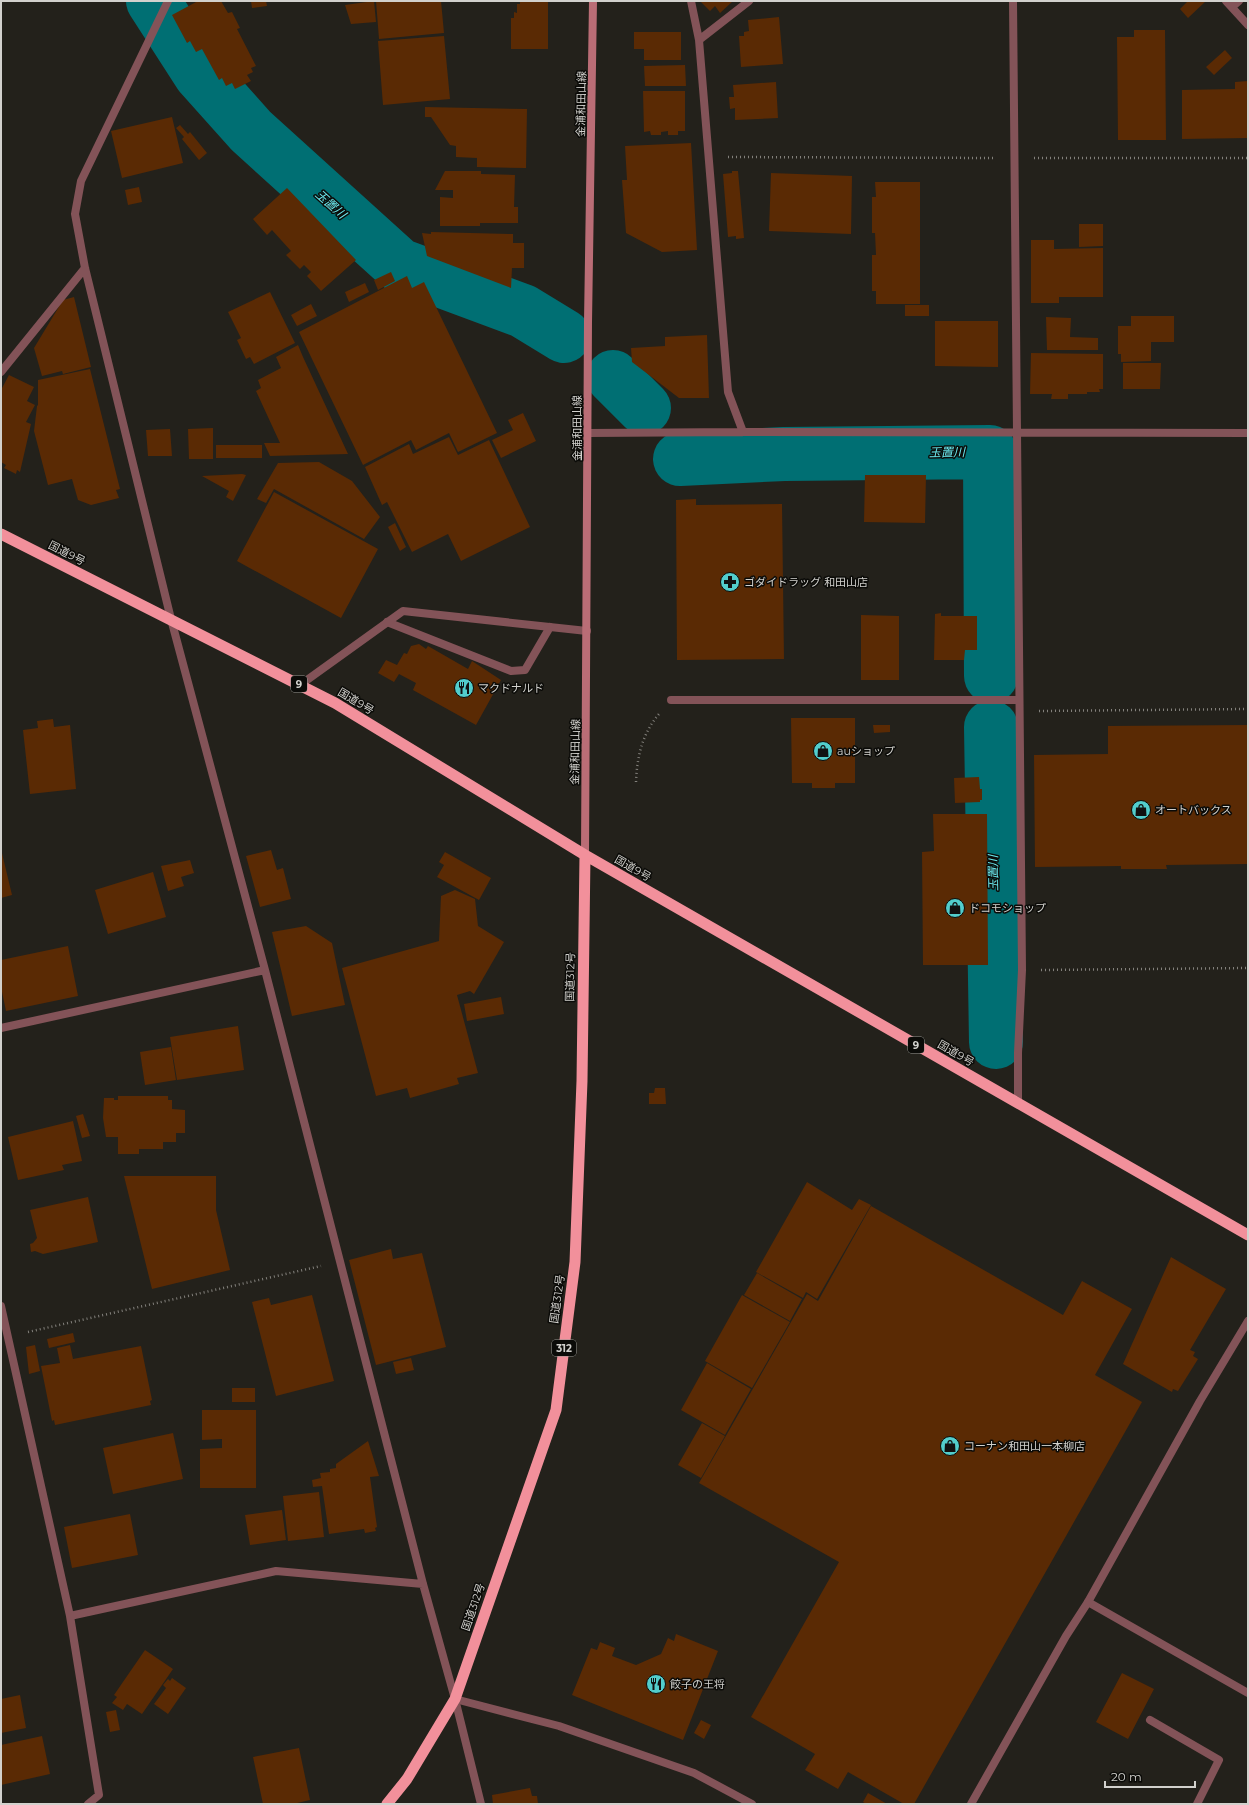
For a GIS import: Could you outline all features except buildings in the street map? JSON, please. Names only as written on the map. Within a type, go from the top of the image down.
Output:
[{"type":"highway","name":"国道9号","points":[[1,534],[335,703],[585,856],[1248,1235]]},
{"type":"highway","name":"国道312号","points":[[387,1804],[408,1778],[455,1699],[556,1410],[576,1262],[582,1081],[585,856]]},
{"type":"main road","name":"金浦和田山線","points":[[585,856],[593,1]]},
{"type":"street","points":[[168,1],[81,181],[76,214],[85,268],[171,619],[265,970],[481,1804]]},
{"type":"street","points":[[691,1],[699,40],[707,157],[728,392],[743,432]]},
{"type":"street","points":[[699,40],[749,1]]},
{"type":"street","points":[[1013,1],[1018,712],[1022,970],[1018,1053],[1018,1103]]},
{"type":"street","points":[[1239,1],[1229,4],[1248,25]]},
{"type":"street","points":[[1,372],[85,268]]},
{"type":"street","points":[[588,434],[743,432],[1248,433]]},
{"type":"street","points":[[300,685],[403,611],[587,631]]},
{"type":"street","points":[[387,622],[511,671],[525,670],[550,627]]},
{"type":"street","points":[[671,700],[1018,700]]},
{"type":"street","points":[[1,1028],[265,970]]},
{"type":"street","points":[[1,1306],[4,1338],[70,1616],[98,1795],[88,1804]]},
{"type":"street","points":[[971,1804],[1066,1636],[1088,1602],[1200,1401],[1248,1321]]},
{"type":"street","points":[[70,1616],[276,1571],[423,1584]]},
{"type":"street","points":[[1088,1602],[1248,1693]]},
{"type":"street","points":[[455,1699],[559,1726],[694,1773],[752,1804]]},
{"type":"street","points":[[1150,1720],[1219,1760],[1197,1804]]},
{"type":"path","points":[[707,157],[1248,158]]},
{"type":"path","points":[[636,782],[637,759],[644,740],[654,721],[671,700]]},
{"type":"path","points":[[1018,712],[1248,709]]},
{"type":"path","points":[[1022,970],[1248,968]]},
{"type":"path","points":[[4,1338],[340,1262]]},
{"type":"waterway","name":"玉置川","points":[[153,1],[200,74],[251,131],[399,265],[523,311],[564,336]]},
{"type":"waterway","name":"玉置川","points":[[613,377],[644,408]]},
{"type":"waterway","name":"玉置川","points":[[680,459],[784,454],[990,452],[991,676]]},
{"type":"waterway","name":"玉置川","points":[[991,727],[996,1042]]},
{"type":"place","name":"ゴダイドラッグ 和田山店","points":[[730,582]]},
{"type":"place","name":"マクドナルド","points":[[464,688]]},
{"type":"place","name":"auショップ","points":[[823,751]]},
{"type":"place","name":"オートバックス","points":[[1141,810]]},
{"type":"place","name":"ドコモショップ","points":[[955,908]]},
{"type":"place","name":"コーナン和田山一本柳店","points":[[950,1446]]},
{"type":"place","name":"餃子の王将","points":[[656,1684]]}]
